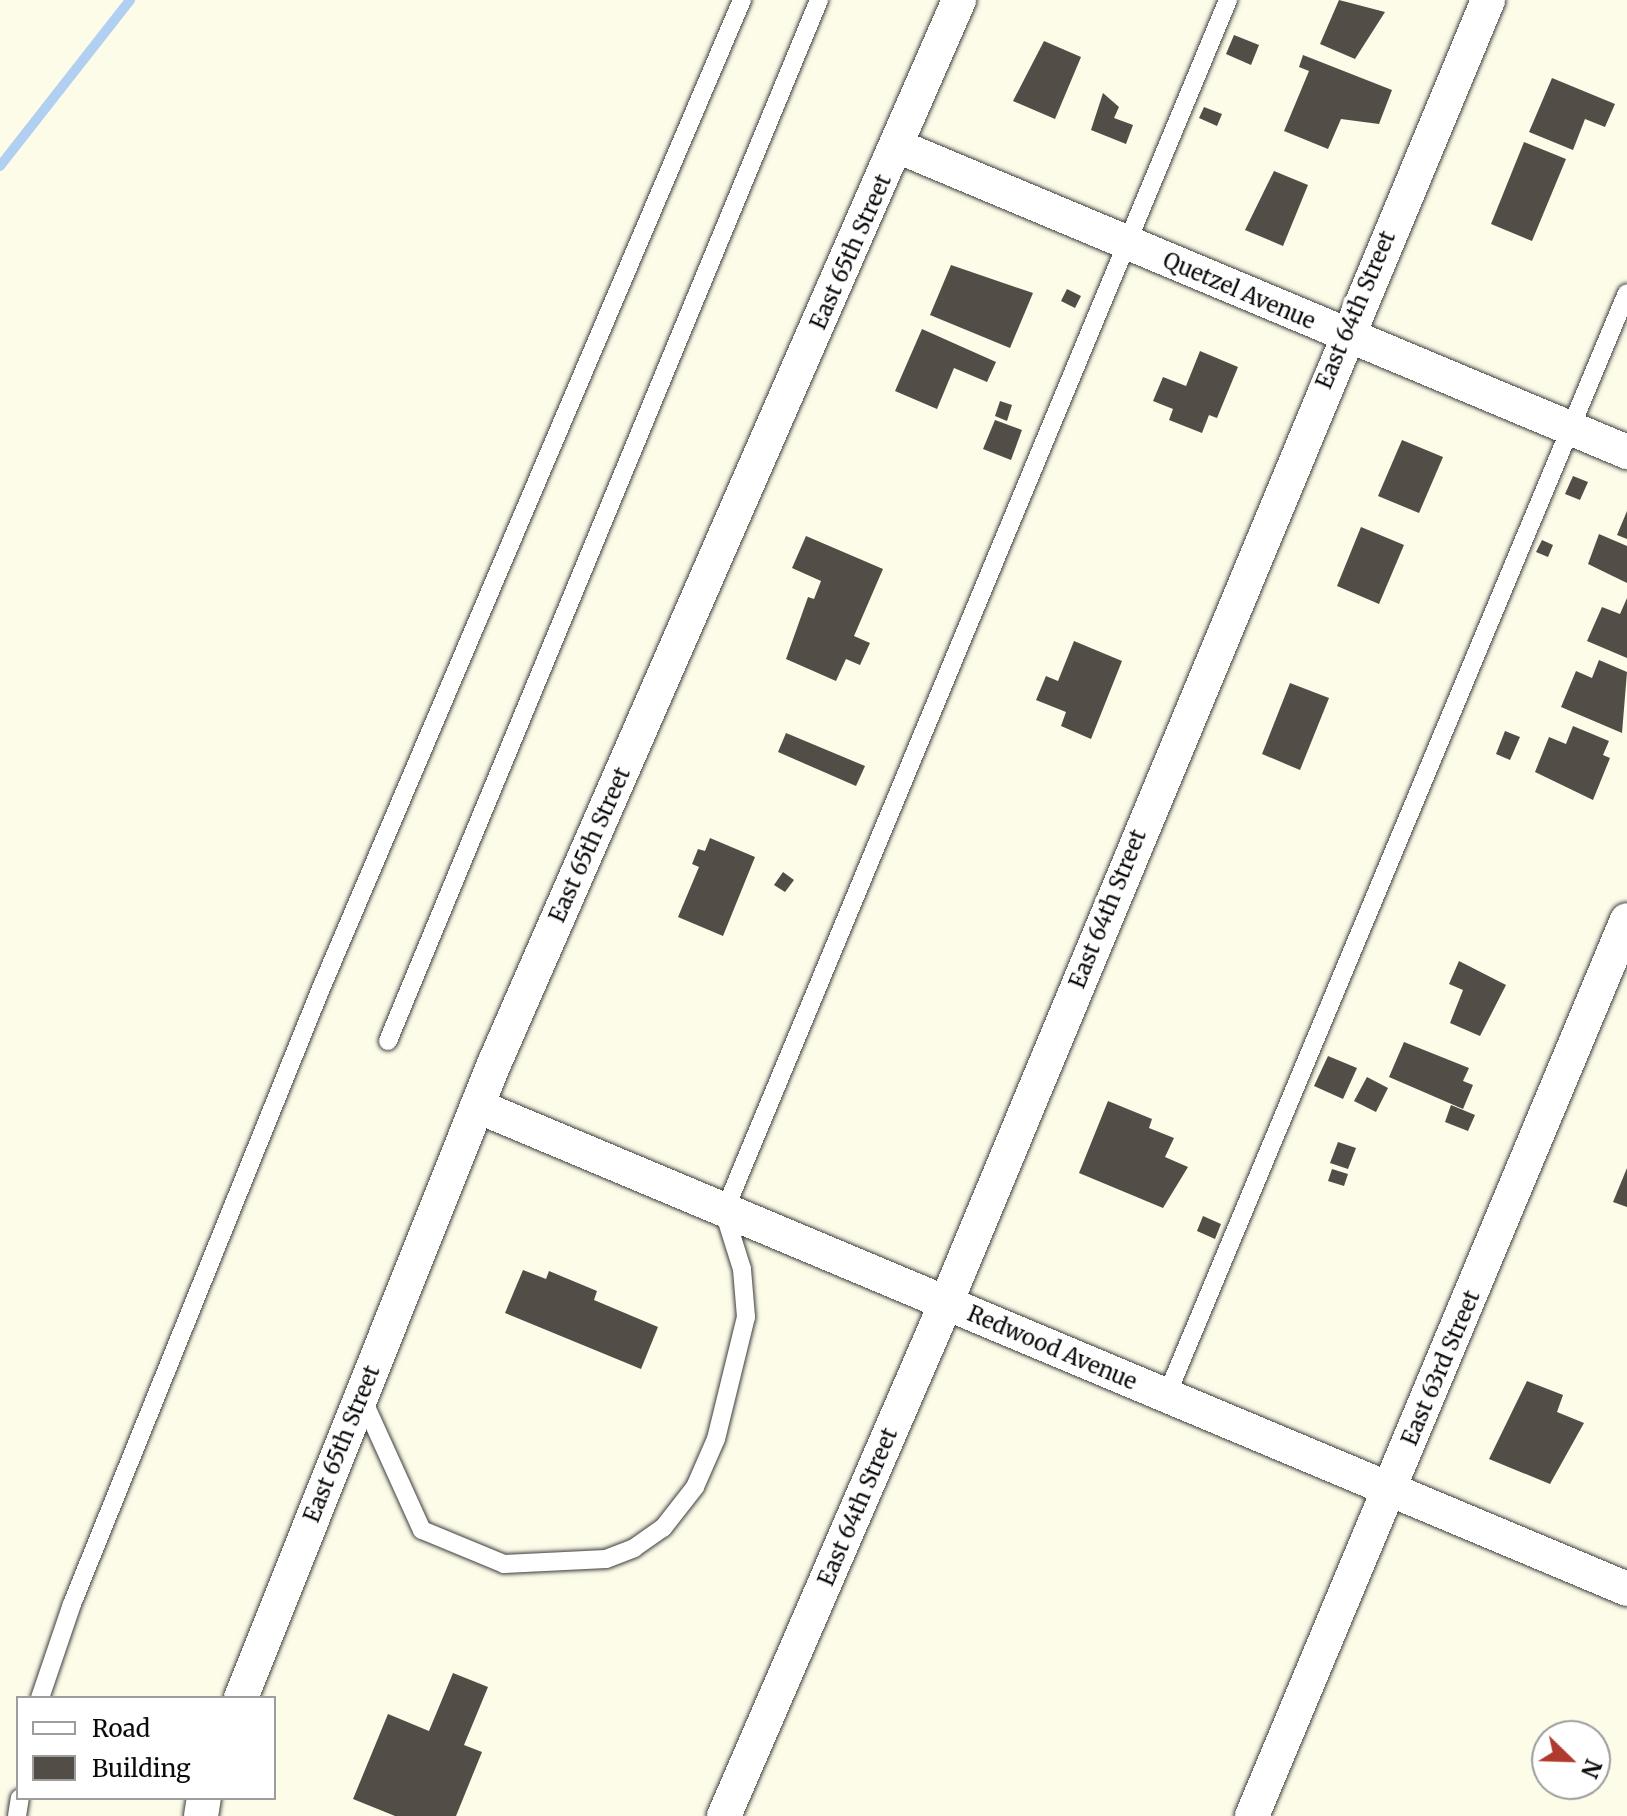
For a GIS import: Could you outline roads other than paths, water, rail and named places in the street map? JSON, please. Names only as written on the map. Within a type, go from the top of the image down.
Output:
[{"type":"street","name":"East 65th Street","points":[[242,1696],[477,1106],[959,0]]},
{"type":"street","name":"East 64th Street","points":[[724,1816],[946,1303],[1345,336],[1488,0]]},
{"type":"street","name":"Quetzel Avenue","points":[[897,146],[1627,452]]},
{"type":"street","name":"East 63rd Street","points":[[1252,1816],[1627,920]]},
{"type":"street","name":"Redwood Avenue","points":[[477,1106],[1166,1397],[1624,1580]]},
{"type":"lane","points":[[41,1696],[322,986],[742,0]]},
{"type":"lane","points":[[388,1041],[819,0]]},
{"type":"lane","points":[[361,1397],[422,1530],[504,1564],[606,1559],[634,1548],[663,1528],[695,1487],[740,1359],[742,1269],[724,1212],[1228,0]]},
{"type":"lane","points":[[1166,1397],[1627,293]]},
{"type":"waterway","points":[[0,166],[130,0]]}]
